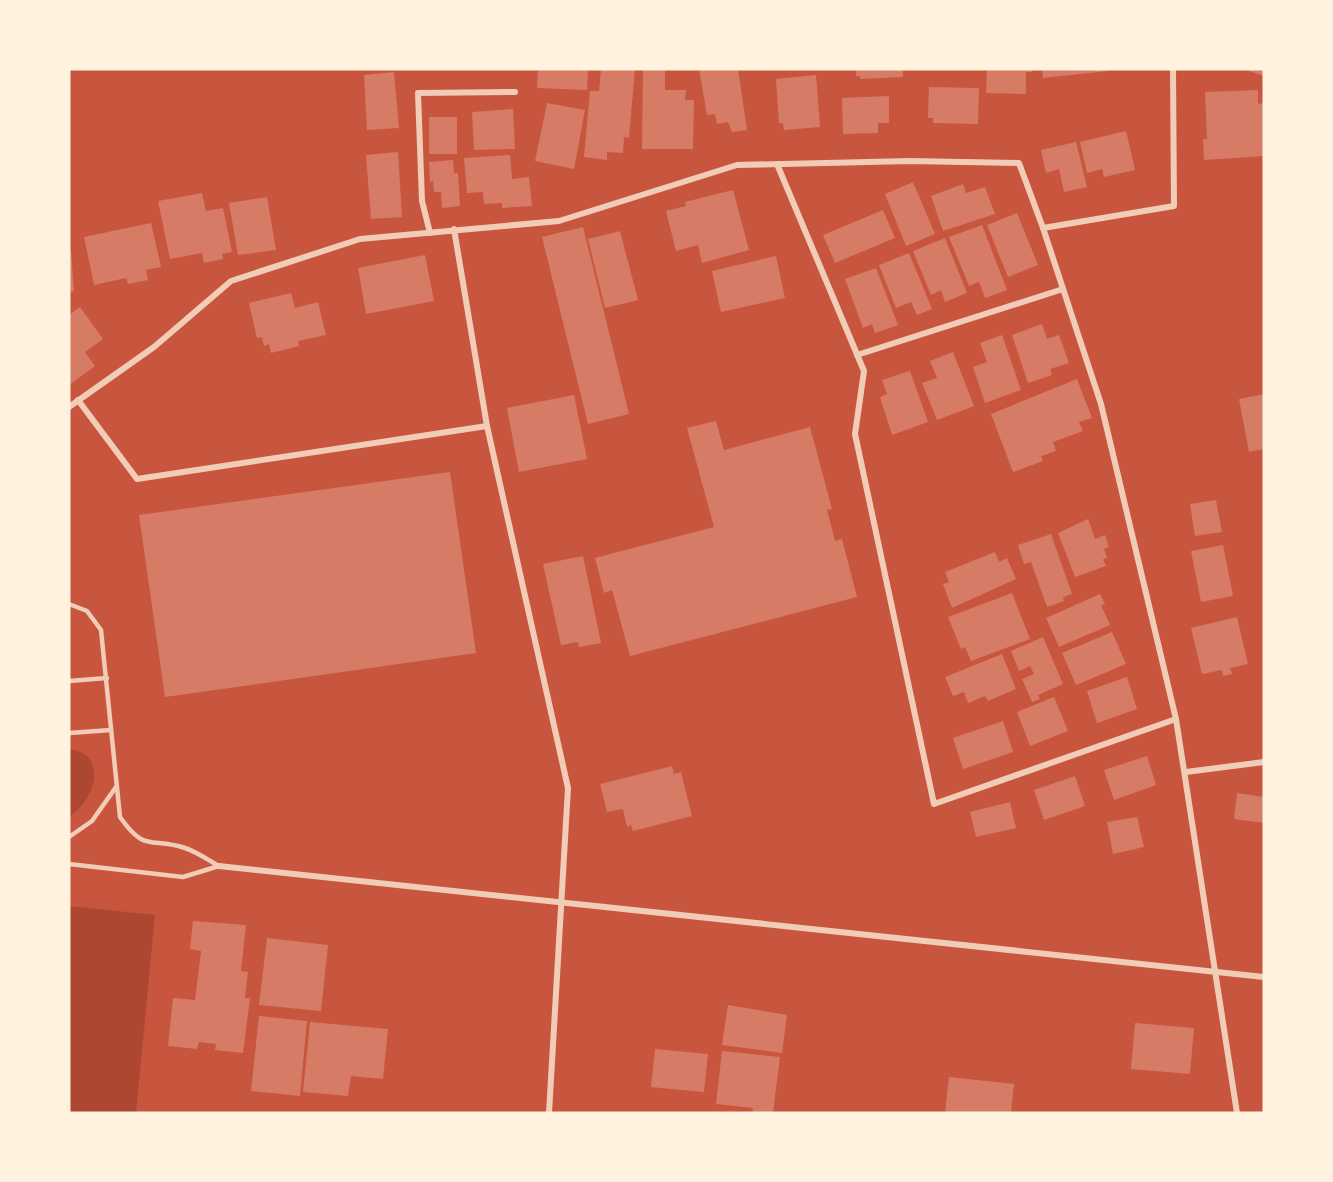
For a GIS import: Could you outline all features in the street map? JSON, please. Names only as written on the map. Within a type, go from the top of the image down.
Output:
[{"type":"street","points":[[1043,228],[1174,206],[1173,69]]},
{"type":"street","points":[[430,233],[423,201],[418,93],[515,92]]},
{"type":"street","points":[[69,406],[154,347],[231,281],[360,239],[559,221],[737,165],[910,161],[1019,163],[1101,404],[1176,719],[1237,1113]]},
{"type":"street","points":[[777,164],[864,371],[855,434],[934,804],[1176,719]]},
{"type":"street","points":[[454,229],[487,426],[567,780],[549,1113]]},
{"type":"street","points":[[857,355],[1063,289]]},
{"type":"street","points":[[78,400],[137,479],[487,426]]},
{"type":"street","points":[[1186,772],[1264,762]]},
{"type":"street","points":[[219,866],[1264,977]]},
{"type":"lane","points":[[69,604],[87,611],[96,620],[101,630],[120,817],[133,835],[149,844],[184,848],[219,866]]},
{"type":"lane","points":[[69,681],[107,678]]},
{"type":"lane","points":[[69,733],[111,730]]},
{"type":"lane","points":[[69,837],[92,821],[116,787]]},
{"type":"lane","points":[[69,864],[183,877],[219,866]]},
{"type":"shaded area","points":[[69,749],[87,756],[92,764],[94,781],[82,806],[69,817]]},
{"type":"shaded area","points":[[69,906],[155,915],[136,1113],[69,1113]]},
{"type":"building","points":[[538,69],[588,69],[587,90],[537,88]]},
{"type":"building","points":[[601,69],[635,69],[629,138],[624,137],[623,153],[607,152],[607,160],[584,157],[590,91],[599,91]]},
{"type":"building","points":[[643,69],[665,69],[665,90],[686,90],[685,100],[694,100],[693,149],[642,149]]},
{"type":"building","points":[[699,69],[738,69],[747,130],[732,132],[728,122],[717,124],[715,114],[707,115]]},
{"type":"building","points":[[856,69],[903,69],[903,77],[860,79],[860,76],[856,76]]},
{"type":"building","points":[[987,69],[1032,69],[1032,72],[1026,72],[1026,94],[986,93]]},
{"type":"building","points":[[1042,69],[1108,69],[1108,71],[1043,78]]},
{"type":"building","points":[[1243,69],[1264,69],[1264,76]]},
{"type":"building","points":[[394,72],[399,128],[367,130],[364,75]]},
{"type":"building","points":[[816,75],[820,127],[784,130],[783,123],[779,123],[776,79]]},
{"type":"building","points":[[929,87],[979,88],[978,124],[933,123],[933,118],[928,118]]},
{"type":"building","points":[[1258,90],[1258,104],[1264,103],[1264,156],[1204,160],[1203,139],[1207,139],[1205,92]]},
{"type":"building","points":[[889,96],[889,123],[878,123],[878,133],[843,134],[842,98]]},
{"type":"building","points":[[547,103],[585,110],[574,169],[535,161]]},
{"type":"building","points":[[513,109],[515,149],[474,150],[472,112]]},
{"type":"building","points":[[429,117],[457,117],[457,154],[429,154]]},
{"type":"building","points":[[1126,131],[1135,170],[1104,177],[1102,169],[1087,173],[1080,142]]},
{"type":"building","points":[[1076,142],[1087,187],[1064,192],[1059,169],[1046,173],[1041,150]]},
{"type":"building","points":[[398,152],[402,217],[371,219],[366,155]]},
{"type":"building","points":[[510,155],[512,179],[529,177],[532,206],[502,208],[502,203],[484,204],[483,192],[467,193],[464,158]]},
{"type":"building","points":[[453,160],[454,173],[458,173],[460,206],[442,208],[441,192],[434,192],[433,181],[430,182],[429,162]]},
{"type":"building","points":[[913,182],[935,234],[906,246],[885,194]]},
{"type":"building","points":[[963,184],[966,193],[985,187],[995,214],[943,231],[931,196]]},
{"type":"building","points":[[733,190],[749,250],[702,263],[698,245],[676,251],[666,211],[686,206],[685,202]]},
{"type":"building","points":[[202,193],[206,211],[223,208],[232,252],[222,254],[223,259],[204,263],[202,253],[170,259],[158,201]]},
{"type":"building","points":[[267,197],[276,250],[238,255],[229,203]]},
{"type":"building","points":[[883,210],[895,238],[835,263],[823,235]]},
{"type":"building","points":[[1017,213],[1038,265],[1008,277],[987,225]]},
{"type":"building","points":[[151,223],[161,267],[146,270],[148,280],[128,284],[126,278],[94,285],[84,237]]},
{"type":"building","points":[[982,225],[1007,290],[985,298],[979,282],[969,286],[949,237]]},
{"type":"building","points":[[583,227],[629,414],[588,424],[542,237]]},
{"type":"building","points":[[620,231],[638,300],[605,308],[588,239]]},
{"type":"building","points":[[945,238],[967,293],[945,302],[941,290],[931,295],[913,251]]},
{"type":"building","points":[[71,251],[74,291],[69,292],[69,252]]},
{"type":"building","points":[[909,253],[932,309],[917,315],[911,302],[896,308],[879,265]]},
{"type":"building","points":[[425,255],[434,301],[366,314],[358,268]]},
{"type":"building","points":[[776,256],[785,298],[721,312],[712,271]]},
{"type":"building","points":[[876,268],[898,325],[875,333],[872,324],[863,328],[845,279]]},
{"type":"building","points":[[291,293],[295,308],[318,302],[326,335],[298,341],[299,346],[271,353],[269,344],[264,346],[262,337],[257,338],[249,303]]},
{"type":"building","points":[[80,307],[103,339],[85,352],[95,366],[69,385],[69,315]]},
{"type":"building","points":[[1042,324],[1047,339],[1059,335],[1069,363],[1050,369],[1052,375],[1028,383],[1012,335]]},
{"type":"building","points":[[1002,335],[1021,390],[985,403],[973,367],[987,362],[980,343]]},
{"type":"building","points":[[953,352],[974,406],[937,420],[922,383],[937,378],[930,361]]},
{"type":"building","points":[[910,371],[928,422],[892,435],[880,397],[887,394],[882,380]]},
{"type":"building","points":[[1077,379],[1092,418],[1079,422],[1083,431],[1053,442],[1056,451],[1041,456],[1043,461],[1013,472],[991,414]]},
{"type":"building","points":[[1264,394],[1264,449],[1249,452],[1239,399]]},
{"type":"building","points":[[574,395],[587,459],[519,472],[507,408]]},
{"type":"building","points":[[716,421],[724,450],[810,427],[832,509],[827,510],[835,541],[842,539],[857,597],[630,656],[612,590],[604,593],[595,558],[714,527],[687,428]]},
{"type":"building","points":[[450,472],[476,653],[165,697],[139,515]]},
{"type":"building","points":[[1216,500],[1222,532],[1195,536],[1190,504]]},
{"type":"building","points":[[1088,519],[1095,539],[1105,535],[1109,547],[1104,549],[1107,558],[1103,559],[1106,566],[1075,577],[1058,533]]},
{"type":"building","points":[[1051,534],[1072,594],[1063,597],[1064,601],[1047,607],[1031,562],[1024,564],[1018,545]]},
{"type":"building","points":[[1223,545],[1233,596],[1201,602],[1191,551]]},
{"type":"building","points":[[995,552],[999,562],[1007,558],[1016,579],[952,608],[943,584],[949,582],[945,572]]},
{"type":"building","points":[[583,556],[601,643],[579,647],[578,642],[561,645],[543,564]]},
{"type":"building","points":[[1012,593],[1030,639],[971,661],[965,647],[961,649],[948,617]]},
{"type":"building","points":[[1100,594],[1105,604],[1101,605],[1110,625],[1059,647],[1046,618]]},
{"type":"building","points":[[1237,617],[1248,664],[1230,668],[1232,674],[1223,676],[1222,670],[1202,674],[1191,628]]},
{"type":"building","points":[[1112,632],[1126,664],[1076,685],[1062,653]]},
{"type":"building","points":[[1043,637],[1063,684],[1038,695],[1040,699],[1032,702],[1022,679],[1034,674],[1030,666],[1019,671],[1011,651]]},
{"type":"building","points":[[1002,654],[1016,689],[988,701],[985,696],[968,703],[964,692],[953,696],[945,677]]},
{"type":"building","points":[[1127,677],[1137,709],[1097,723],[1087,691]]},
{"type":"building","points":[[1054,697],[1068,731],[1030,746],[1017,712]]},
{"type":"building","points":[[1003,721],[1013,752],[963,769],[953,738]]},
{"type":"building","points":[[1147,756],[1156,785],[1114,800],[1104,770]]},
{"type":"building","points":[[672,766],[674,774],[681,772],[692,816],[633,831],[631,825],[627,827],[623,809],[607,812],[600,784]]},
{"type":"building","points":[[1075,776],[1085,806],[1044,820],[1034,790]]},
{"type":"building","points":[[1237,793],[1264,797],[1264,823],[1234,819]]},
{"type":"building","points":[[1010,802],[1016,828],[976,837],[970,812]]},
{"type":"building","points":[[1137,817],[1144,847],[1113,854],[1107,822]]},
{"type":"building","points":[[193,921],[246,925],[241,971],[248,972],[245,998],[250,998],[243,1053],[215,1050],[216,1044],[199,1042],[197,1049],[168,1046],[173,998],[195,1000],[201,951],[190,949]]},
{"type":"building","points":[[267,938],[328,945],[321,1011],[259,1005]]},
{"type":"building","points":[[728,1005],[787,1015],[782,1053],[722,1045]]},
{"type":"building","points":[[259,1016],[307,1021],[300,1096],[251,1091]]},
{"type":"building","points":[[310,1022],[388,1029],[383,1079],[351,1076],[348,1096],[303,1092]]},
{"type":"building","points":[[1135,1023],[1194,1028],[1190,1074],[1131,1069]]},
{"type":"building","points":[[655,1049],[708,1054],[704,1092],[651,1087]]},
{"type":"building","points":[[722,1051],[780,1057],[773,1113],[752,1113],[753,1108],[716,1104]]},
{"type":"building","points":[[949,1077],[1014,1084],[1011,1113],[945,1113]]}]
